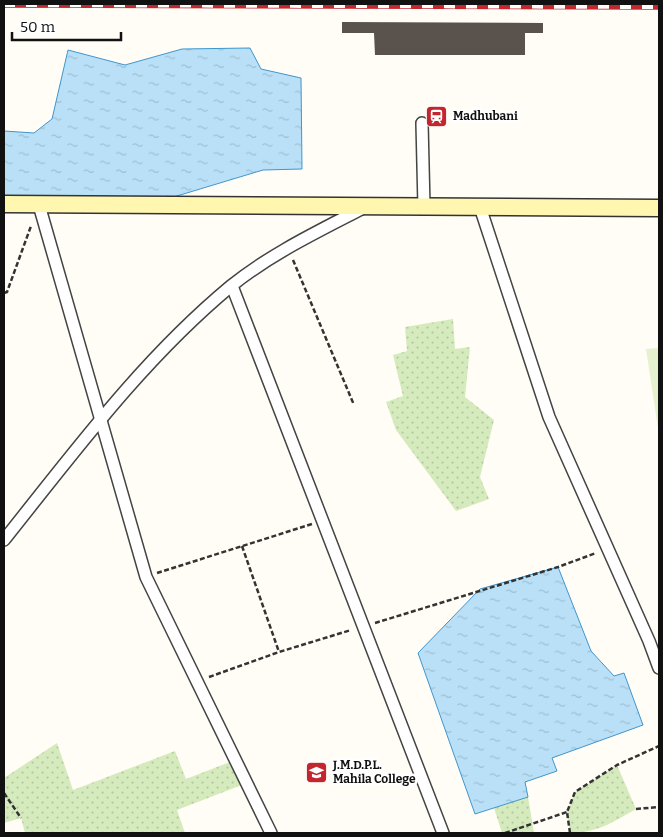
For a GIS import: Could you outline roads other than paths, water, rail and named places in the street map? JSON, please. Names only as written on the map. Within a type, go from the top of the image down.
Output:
[{"type":"main road","points":[[4,204],[659,208]]},
{"type":"street","points":[[422,123],[424,207]]},
{"type":"street","points":[[40,204],[146,576],[271,833]]},
{"type":"street","points":[[4,540],[101,419],[160,353],[232,286],[288,247],[367,207]]},
{"type":"street","points":[[480,207],[549,417],[649,641],[659,668]]},
{"type":"street","points":[[232,286],[442,833]]},
{"type":"water","points":[[250,48],[261,69],[301,78],[302,169],[263,170],[147,205],[4,204],[4,131],[34,133],[52,119],[68,50],[125,65],[182,49]]},
{"type":"water","points":[[558,567],[591,651],[614,676],[624,673],[643,725],[552,758],[557,771],[525,782],[528,797],[475,814],[418,653],[480,589]]},
{"type":"railway","points":[[4,5],[659,7]]},
{"type":"place","name":"Madhubani","points":[[437,116]]},
{"type":"place","name":"J.M.D.P.L. Mahila College","points":[[317,772]]}]
